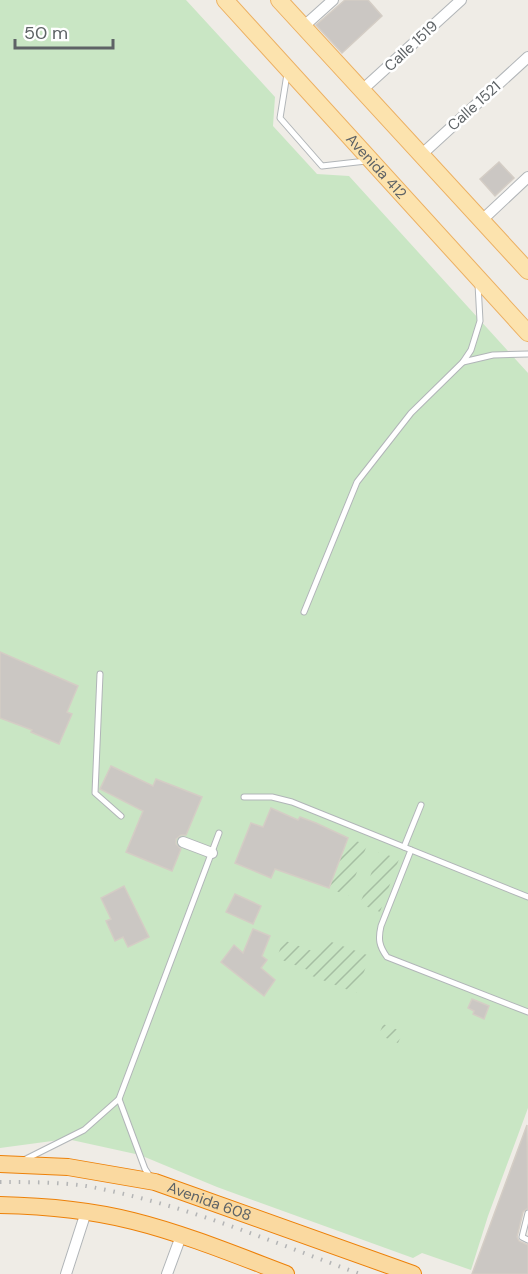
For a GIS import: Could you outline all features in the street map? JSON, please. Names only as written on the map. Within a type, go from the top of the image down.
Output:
[{"type":"highway","name":"Avenida 608","points":[[0,1164],[68,1167],[155,1182],[413,1274]]},
{"type":"highway","points":[[0,1205],[35,1206],[86,1212],[133,1221],[182,1236],[276,1272]]},
{"type":"main road","name":"Avenida 412","points":[[225,0],[528,333]]},
{"type":"main road","points":[[279,0],[528,271]]},
{"type":"street","points":[[303,27],[333,0]]},
{"type":"street","name":"Calle 1519","points":[[361,91],[461,0]]},
{"type":"street","name":"Calle 1521","points":[[421,155],[528,57]]},
{"type":"street","points":[[481,221],[528,177]]},
{"type":"street","points":[[183,842],[212,853]]},
{"type":"street","points":[[66,1274],[86,1212]]},
{"type":"street","points":[[168,1274],[182,1236]]},
{"type":"lane","points":[[288,69],[279,118],[322,166],[371,161]]},
{"type":"lane","points":[[304,612],[357,482],[411,413],[463,362],[471,350],[480,321],[477,277]]},
{"type":"lane","points":[[463,362],[493,355],[528,354]]},
{"type":"lane","points":[[100,674],[95,793],[120,816]]},
{"type":"lane","points":[[244,797],[272,797],[292,802],[528,897]]},
{"type":"lane","points":[[404,847],[421,805]]},
{"type":"lane","points":[[17,1163],[84,1130],[119,1099],[219,833]]},
{"type":"lane","points":[[411,850],[381,926],[378,938],[380,948],[387,957],[528,1012]]},
{"type":"lane","points":[[119,1099],[145,1169],[155,1182]]},
{"type":"lane","points":[[528,1213],[522,1237],[528,1240]]},
{"type":"green space","points":[[0,0],[186,0],[275,97],[273,126],[317,174],[349,176],[528,373],[528,1108],[488,1216],[471,1270],[422,1253],[413,1258],[217,1187],[140,1155],[67,1139],[0,1148]]},
{"type":"green space","points":[[348,838],[367,845],[348,896],[329,888]]},
{"type":"green space","points":[[379,852],[399,859],[380,912],[360,904]]},
{"type":"green space","points":[[283,940],[320,954],[326,940],[370,956],[356,993],[312,976],[313,972],[277,958]]},
{"type":"green space","points":[[383,1024],[403,1032],[398,1043],[379,1035]]},
{"type":"building","points":[[345,0],[368,0],[382,16],[342,53],[316,25]]},
{"type":"building","points":[[499,162],[514,178],[495,196],[480,179]]},
{"type":"building","points":[[0,652],[78,686],[67,712],[72,714],[59,744],[31,732],[32,730],[0,718]]},
{"type":"building","points":[[111,766],[153,786],[156,779],[202,797],[186,835],[181,835],[176,839],[176,844],[181,849],[172,871],[126,852],[143,811],[100,789]]},
{"type":"building","points":[[271,808],[298,820],[300,817],[316,823],[348,838],[329,888],[275,869],[271,878],[235,863],[251,823],[263,827]]},
{"type":"building","points":[[124,886],[149,937],[128,947],[123,937],[115,941],[106,921],[111,919],[101,898]]},
{"type":"building","points":[[235,894],[261,906],[253,924],[226,912]]},
{"type":"building","points":[[253,929],[270,936],[262,956],[267,960],[261,968],[275,980],[264,996],[221,962],[234,945],[243,953]]},
{"type":"building","points":[[472,999],[489,1006],[484,1019],[473,1014],[474,1011],[468,1008]]},
{"type":"building","points":[[527,1125],[528,1208],[523,1212],[517,1237],[519,1241],[528,1245],[528,1274],[472,1274]]},
{"type":"railway","points":[[0,1182],[65,1184],[121,1193],[225,1224],[360,1274]]}]
